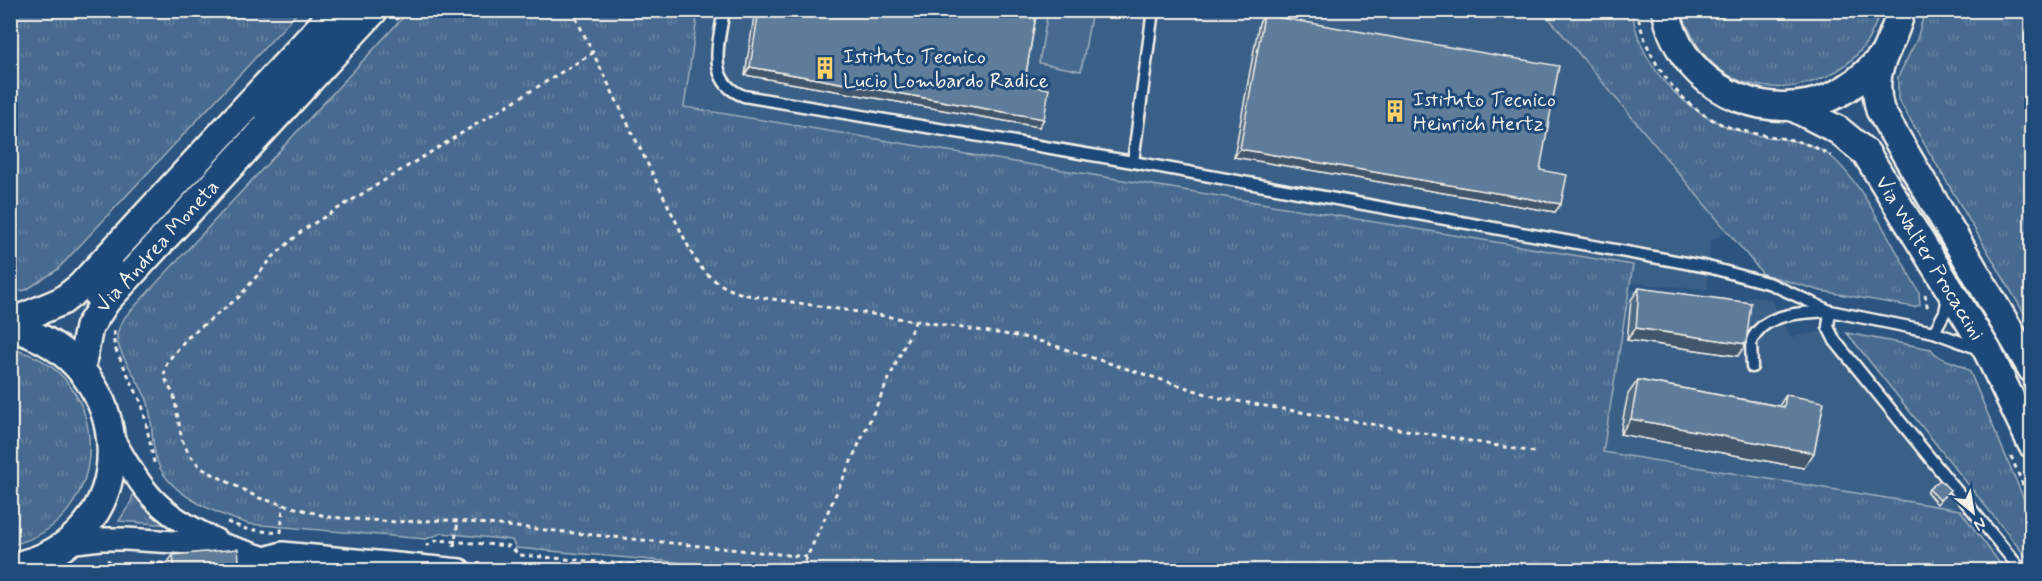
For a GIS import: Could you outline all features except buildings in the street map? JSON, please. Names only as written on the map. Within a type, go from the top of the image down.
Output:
[{"type":"street","name":"Via Andrea Moneta","points":[[10,325],[62,301],[80,287],[336,10]]},
{"type":"street","name":"Via Walter Procaccini","points":[[1666,10],[1676,40],[1685,57],[1715,86],[1754,104],[1791,106],[1811,104],[1862,78],[1882,56],[1896,31],[1901,10]]},
{"type":"street","name":"Via Andrea Moneta","points":[[81,368],[89,327],[106,301],[382,18]]},
{"type":"street","name":"Via Walter Procaccini","points":[[1882,56],[1876,81],[1883,118],[2000,311],[2031,369]]},
{"type":"street","name":"Via Walter Procaccini","points":[[1791,106],[1838,130],[1859,144],[1937,290],[1988,352],[2021,448]]},
{"type":"street","points":[[10,325],[47,340],[81,368],[98,392],[112,437],[156,504],[179,522],[266,564],[282,553],[460,570]]},
{"type":"street","points":[[63,559],[101,498],[110,470],[112,437]]},
{"type":"street","points":[[10,567],[63,559],[113,538],[224,545]]},
{"type":"lane","name":"Via Andrea Moneta","points":[[10,310],[56,293],[75,278],[322,10]]},
{"type":"lane","points":[[249,124],[354,10]]},
{"type":"lane","points":[[724,10],[718,69],[724,84],[736,93],[1133,162],[1708,267],[1772,284],[1830,311],[1934,332],[1988,352]]},
{"type":"lane","points":[[1133,162],[1153,10]]},
{"type":"lane","name":"Via Andrea Moneta","points":[[81,368],[82,324],[87,306],[124,258]]},
{"type":"lane","points":[[1934,332],[1945,312],[1937,290]]},
{"type":"lane","points":[[1752,367],[1750,342],[1764,325],[1795,314],[1830,311]]},
{"type":"lane","points":[[1830,311],[1828,327],[1835,341],[2021,570]]},
{"type":"path","points":[[382,18],[404,10]]},
{"type":"path","points":[[572,10],[693,256],[716,283],[752,296],[1030,338],[1232,401],[1534,452]]},
{"type":"path","points":[[1637,10],[1639,25],[1653,59],[1670,83],[1687,101],[1726,126],[1786,137],[1816,146],[1832,157]]},
{"type":"path","points":[[593,53],[303,230],[273,257],[231,304],[187,339],[167,362],[164,376],[176,401],[182,440],[196,465],[260,498],[349,519],[396,522],[458,521],[807,557]]},
{"type":"path","points":[[1929,315],[1937,290]]},
{"type":"path","points":[[801,570],[916,320]]},
{"type":"path","points":[[115,327],[114,346],[142,404],[151,456],[159,474]]},
{"type":"path","points":[[2021,448],[2031,507]]},
{"type":"path","points":[[281,533],[283,504]]},
{"type":"path","points":[[220,520],[246,529],[292,534]]},
{"type":"path","points":[[454,547],[458,521]]},
{"type":"path","points":[[416,545],[431,545],[438,540],[508,546],[520,555],[689,570]]},
{"type":"path","points":[[91,570],[115,560]]},
{"type":"path","points":[[141,561],[175,564]]},
{"type":"shaded area","points":[[698,11],[1543,11],[1727,231],[1710,241],[1707,289],[1630,283],[1633,265],[683,106]]},
{"type":"shaded area","points":[[1629,289],[1733,306],[1752,296],[1772,300],[1790,337],[1823,332],[1960,510],[1603,452]]},
{"type":"green space","points":[[11,10],[299,11],[57,270],[26,290],[11,293]]},
{"type":"green space","points":[[409,11],[698,11],[684,107],[1633,265],[1603,452],[1960,510],[2005,570],[765,570],[516,548],[512,540],[442,533],[426,539],[249,524],[239,521],[206,507],[186,495],[177,489],[162,472],[155,454],[148,403],[121,352],[117,337],[118,331],[125,317]]},
{"type":"green space","points":[[1048,11],[1092,11],[1081,71],[1039,63]]},
{"type":"green space","points":[[1543,11],[1632,11],[1637,34],[1659,75],[1692,107],[1734,129],[1803,143],[1829,155],[1841,166],[1866,199],[1919,292],[1920,305],[1914,307],[1821,291],[1763,274]]},
{"type":"green space","points":[[1681,11],[1881,11],[1868,40],[1855,57],[1837,70],[1818,80],[1796,86],[1774,87],[1752,85],[1732,77],[1714,65],[1694,40]]},
{"type":"green space","points":[[1925,11],[2031,11],[2031,325],[1898,99],[1898,77],[1917,39]]},
{"type":"green space","points":[[1847,333],[1931,349],[1939,357],[1961,365],[1970,372],[2031,516],[2031,563]]},
{"type":"green space","points":[[11,349],[45,363],[70,385],[84,414],[89,446],[85,478],[70,508],[45,531],[11,545]]},
{"type":"green space","points":[[134,489],[172,525],[119,521],[131,502]]},
{"type":"place","name":"Istituto Tecnico Lucio Lombardo Radice","points":[[825,68]]},
{"type":"place","name":"Istituto Tecnico Heinrich Hertz","points":[[1395,111]]}]
